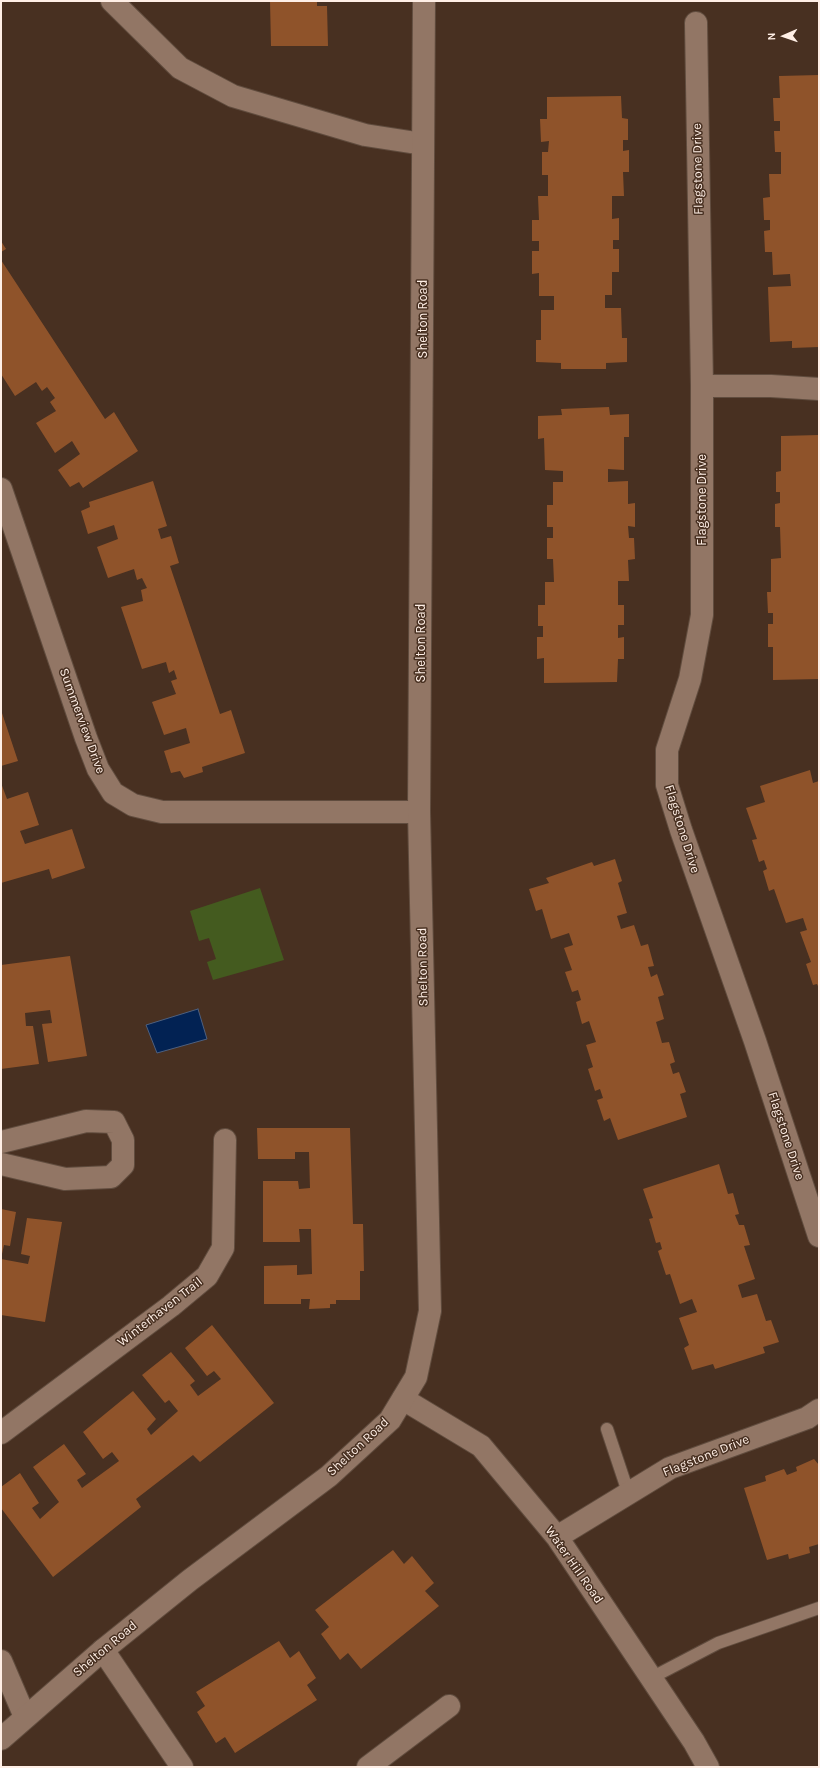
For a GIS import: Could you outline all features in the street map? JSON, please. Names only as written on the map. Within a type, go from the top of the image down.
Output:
[{"type":"street","points":[[112,1],[180,68],[233,96],[365,135],[423,144]]},
{"type":"street","name":"Shelton Road","points":[[1,1739],[103,1650],[190,1580],[329,1476],[390,1420],[416,1377],[430,1312],[419,812],[423,369],[424,1]]},
{"type":"street","name":"Flagstone Drive","points":[[696,23],[702,386],[702,615],[690,679],[667,750],[667,785],[681,830],[755,1041],[819,1233]]},
{"type":"street","points":[[702,386],[771,386],[819,389]]},
{"type":"street","name":"Summerview Drive","points":[[1,489],[86,738],[98,770],[113,793],[133,805],[162,812],[419,812]]},
{"type":"street","points":[[1,1142],[86,1121],[114,1122],[123,1140],[123,1165],[111,1178],[65,1179],[1,1164]]},
{"type":"street","name":"Winterhaven Trail","points":[[1,1433],[171,1306],[207,1276],[223,1248],[225,1140]]},
{"type":"street","name":"Water Hill Road","points":[[403,1399],[481,1446],[557,1537],[708,1767]]},
{"type":"street","name":"Flagstone Drive","points":[[557,1537],[628,1492],[670,1468],[807,1418],[819,1410]]},
{"type":"street","points":[[103,1650],[182,1767]]},
{"type":"street","points":[[1,1661],[25,1718]]},
{"type":"street","points":[[368,1767],[450,1706]]},
{"type":"lane","points":[[607,1429],[628,1492]]},
{"type":"lane","points":[[651,1678],[718,1643],[819,1608]]},
{"type":"green space","points":[[260,888],[284,960],[213,980],[207,962],[216,959],[209,938],[199,941],[190,911]]},
{"type":"water","points":[[198,1009],[207,1039],[157,1053],[146,1025]]},
{"type":"building","points":[[270,1],[317,1],[317,6],[327,6],[328,46],[271,46]]},
{"type":"building","points":[[819,75],[819,347],[792,348],[792,341],[770,342],[768,287],[791,286],[790,274],[773,275],[772,252],[765,252],[764,231],[770,230],[770,220],[764,220],[763,198],[770,197],[769,174],[781,174],[781,152],[775,152],[774,131],[780,131],[780,121],[774,121],[773,98],[780,98],[779,76]]},
{"type":"building","points":[[621,96],[622,118],[628,119],[628,140],[623,140],[623,151],[629,150],[629,172],[623,172],[624,196],[612,196],[612,219],[619,218],[619,240],[613,240],[613,249],[619,249],[619,272],[612,272],[612,295],[605,295],[605,308],[621,308],[622,338],[627,338],[627,362],[606,363],[606,369],[561,369],[561,363],[536,362],[536,340],[541,340],[541,310],[554,310],[554,296],[539,296],[539,273],[532,274],[532,251],[539,251],[539,241],[532,241],[532,220],[539,220],[538,196],[548,196],[548,175],[542,175],[542,152],[548,152],[549,141],[541,142],[540,119],[547,119],[547,97]]},
{"type":"building","points":[[1,241],[6,249],[1,252]]},
{"type":"building","points":[[1,260],[105,419],[114,412],[138,451],[83,488],[79,482],[70,487],[58,470],[80,454],[72,441],[55,453],[36,423],[56,411],[50,402],[55,398],[47,387],[42,391],[36,382],[15,396],[1,374]]},
{"type":"building","points":[[609,407],[610,415],[629,414],[629,437],[624,437],[624,470],[608,469],[608,482],[628,481],[628,504],[635,503],[635,527],[628,526],[629,538],[634,538],[635,559],[628,560],[629,581],[618,581],[618,605],[624,605],[624,625],[618,625],[618,638],[624,637],[624,659],[618,659],[617,682],[544,683],[544,658],[537,659],[537,637],[543,637],[543,626],[538,626],[538,605],[545,605],[545,582],[554,582],[553,559],[547,559],[547,538],[553,538],[553,527],[547,527],[547,505],[553,505],[553,482],[563,482],[563,471],[545,470],[544,438],[538,439],[538,416],[562,415],[561,409]]},
{"type":"building","points":[[819,435],[819,679],[773,680],[773,647],[768,647],[768,624],[773,624],[773,613],[768,613],[767,592],[771,592],[771,559],[781,558],[780,527],[775,527],[775,504],[780,503],[780,492],[776,492],[776,472],[781,471],[781,436]]},
{"type":"building","points":[[153,481],[167,526],[158,529],[161,539],[171,536],[179,563],[170,566],[220,714],[231,710],[245,753],[202,767],[203,772],[184,778],[180,771],[171,773],[164,751],[190,743],[186,728],[164,735],[152,702],[176,694],[171,681],[177,679],[174,670],[169,673],[166,662],[142,669],[121,607],[143,601],[141,590],[147,588],[142,578],[137,580],[134,569],[108,578],[97,547],[118,539],[114,525],[88,534],[81,511],[90,507],[89,502]]},
{"type":"building","points":[[1,710],[18,761],[1,766]]},
{"type":"building","points":[[810,770],[813,783],[819,781],[819,988],[817,984],[813,985],[806,964],[811,962],[800,932],[807,930],[803,918],[786,923],[774,889],[769,891],[763,871],[767,869],[764,860],[759,862],[752,840],[757,839],[746,808],[765,802],[760,786]]},
{"type":"building","points":[[1,783],[7,799],[28,792],[39,825],[20,831],[25,844],[72,829],[85,868],[52,879],[49,869],[1,883]]},
{"type":"building","points":[[615,859],[622,881],[618,883],[627,913],[617,916],[621,929],[634,925],[641,946],[648,944],[654,966],[648,967],[651,977],[657,974],[664,995],[658,997],[664,1019],[656,1022],[662,1043],[669,1042],[675,1062],[670,1064],[673,1074],[679,1072],[686,1092],[680,1094],[687,1117],[618,1140],[610,1118],[604,1121],[597,1100],[603,1098],[600,1089],[595,1091],[588,1069],[593,1067],[586,1045],[596,1042],[589,1021],[582,1024],[576,1002],[581,1000],[578,990],[572,992],[565,972],[572,970],[564,948],[573,945],[569,933],[551,939],[542,909],[536,911],[529,889],[549,883],[546,878],[592,862],[594,866]]},
{"type":"building","points":[[70,956],[87,1056],[48,1062],[42,1024],[52,1023],[50,1010],[25,1013],[26,1026],[33,1026],[39,1064],[1,1069],[1,965]]},
{"type":"building","points":[[257,1128],[350,1128],[353,1224],[363,1224],[364,1271],[360,1271],[360,1300],[336,1300],[336,1304],[330,1304],[330,1308],[309,1309],[310,1299],[301,1299],[301,1304],[264,1304],[264,1266],[297,1265],[297,1275],[312,1274],[311,1229],[299,1229],[300,1242],[263,1242],[263,1181],[298,1181],[299,1189],[310,1188],[309,1152],[295,1152],[295,1159],[258,1159]]},
{"type":"building","points":[[719,1164],[728,1194],[733,1193],[739,1214],[735,1215],[739,1225],[744,1225],[750,1245],[744,1246],[755,1279],[738,1285],[742,1298],[757,1294],[766,1321],[771,1320],[779,1342],[763,1347],[765,1353],[715,1369],[713,1364],[692,1370],[684,1348],[689,1345],[679,1318],[697,1312],[692,1299],[680,1304],[670,1274],[666,1275],[658,1251],[662,1249],[660,1242],[656,1243],[649,1219],[653,1218],[643,1189]]},
{"type":"building","points":[[1,1209],[16,1212],[10,1246],[4,1245],[2,1254]]},
{"type":"building","points":[[27,1218],[62,1222],[45,1322],[1,1315],[1,1259],[28,1264],[30,1256],[21,1254]]},
{"type":"building","points":[[212,1325],[274,1403],[200,1462],[193,1455],[136,1499],[141,1507],[53,1577],[1,1508],[1,1487],[20,1473],[39,1503],[32,1508],[40,1519],[59,1502],[33,1467],[64,1444],[86,1474],[77,1480],[82,1488],[119,1461],[112,1452],[103,1459],[83,1432],[133,1391],[156,1419],[147,1429],[151,1435],[178,1411],[169,1400],[165,1403],[142,1375],[171,1352],[195,1381],[190,1385],[198,1396],[221,1379],[214,1371],[207,1376],[185,1348]]},
{"type":"building","points":[[814,1459],[819,1465],[819,1544],[809,1547],[810,1553],[789,1559],[788,1554],[767,1560],[744,1488],[766,1481],[765,1476],[784,1469],[787,1475],[797,1471],[796,1467]]},
{"type":"building","points":[[393,1550],[404,1564],[412,1556],[434,1583],[425,1591],[439,1606],[361,1669],[348,1653],[340,1660],[321,1634],[329,1627],[315,1610]]},
{"type":"building","points":[[279,1641],[290,1658],[299,1651],[316,1678],[307,1685],[317,1700],[235,1753],[225,1737],[216,1743],[197,1712],[205,1706],[196,1692]]}]
